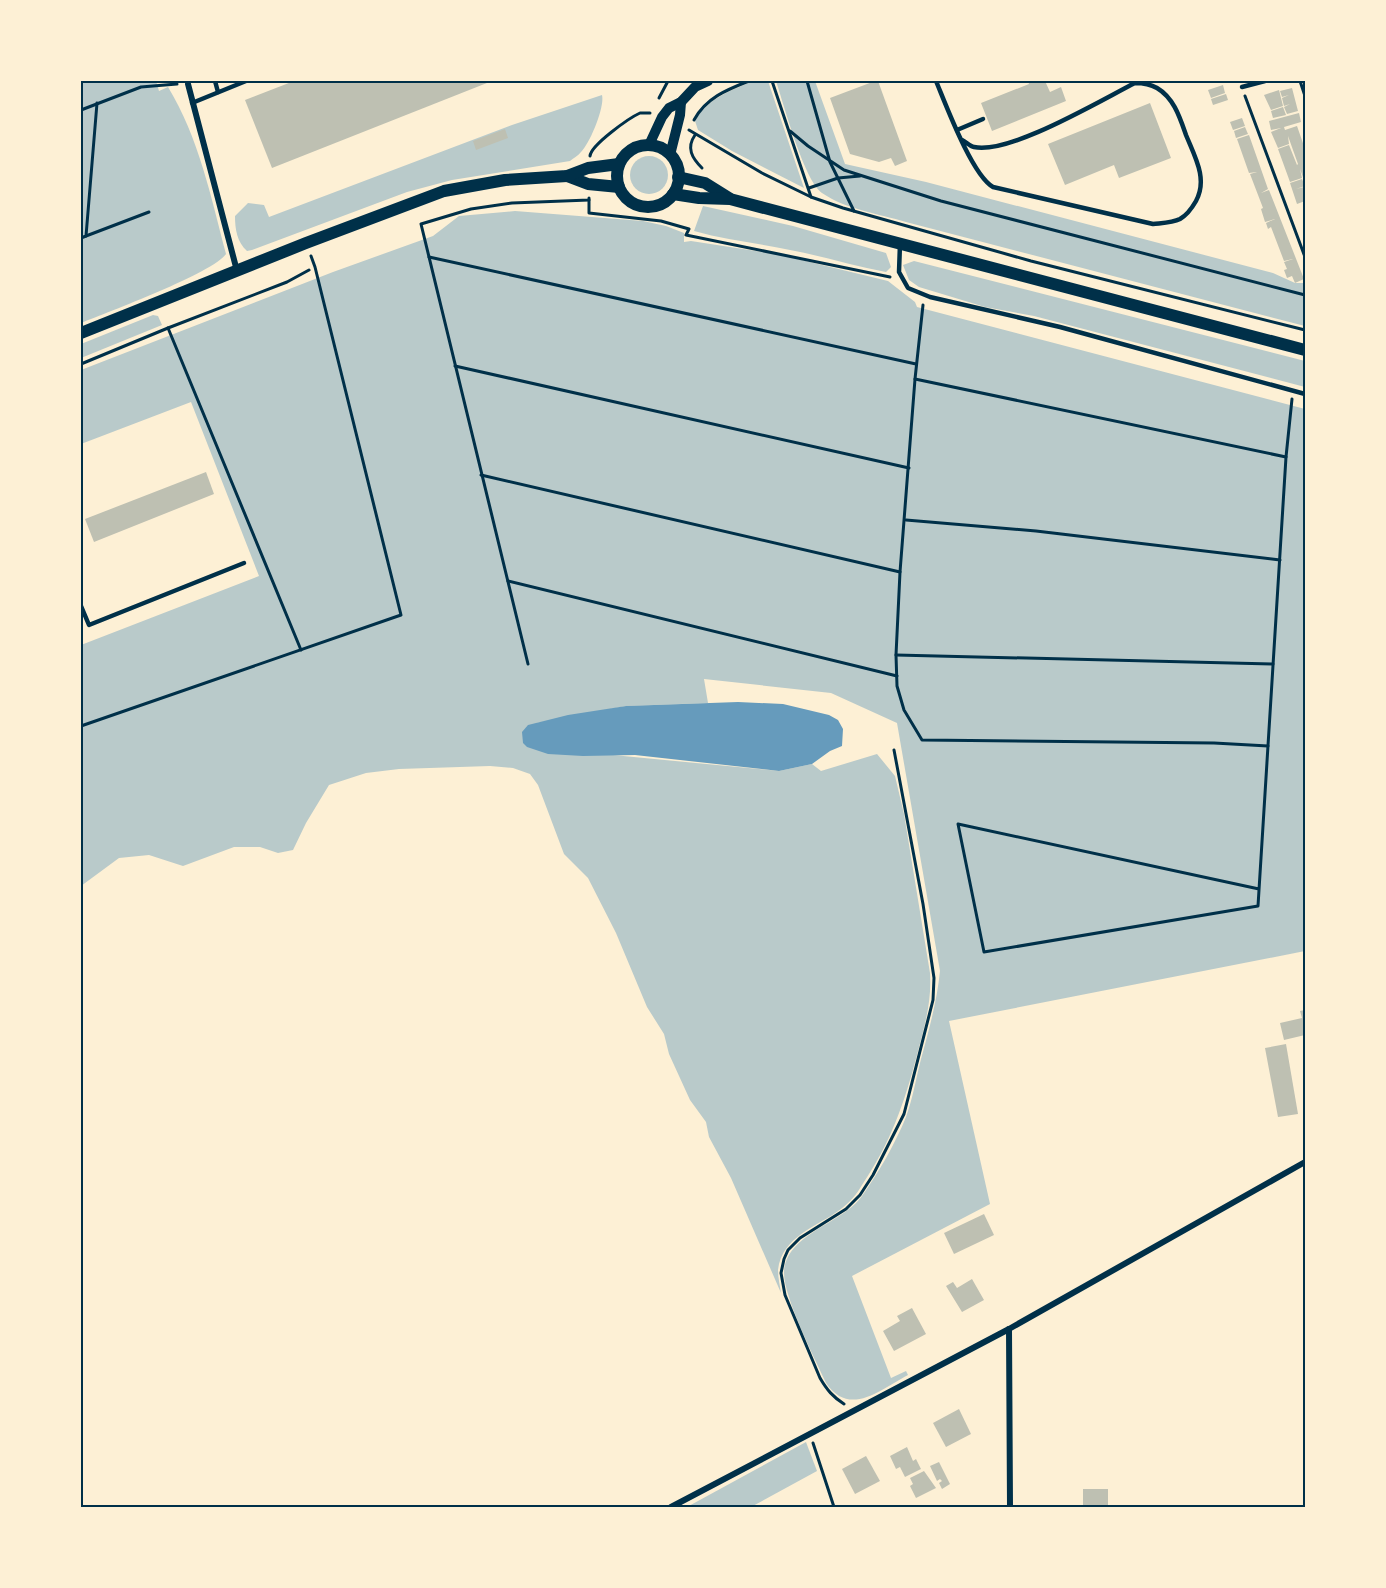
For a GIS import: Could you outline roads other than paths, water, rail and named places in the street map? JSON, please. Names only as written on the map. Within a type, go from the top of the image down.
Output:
[{"type":"main road","points":[[649,146],[660,148],[670,155],[678,169],[678,177],[673,194],[666,201],[658,205],[639,206],[624,195],[619,187],[617,176],[619,164],[631,150],[649,146]]},
{"type":"main road","points":[[81,333],[444,190],[505,180],[567,176],[588,168],[619,164]]},
{"type":"main road","points":[[567,176],[588,184],[619,187]]},
{"type":"main road","points":[[678,177],[705,183],[730,199]]},
{"type":"main road","points":[[673,194],[730,199],[1305,350]]},
{"type":"street","points":[[649,146],[669,108],[681,102],[695,87],[708,81]]},
{"type":"street","points":[[188,84],[237,271]]},
{"type":"street","points":[[670,155],[681,102]]},
{"type":"street","points":[[671,1507],[1009,1329],[1305,1162]]},
{"type":"street","points":[[1009,1329],[1010,1507]]},
{"type":"lane","points":[[215,81],[218,92]]},
{"type":"lane","points":[[192,102],[246,81]]},
{"type":"lane","points":[[936,81],[957,130],[962,140],[978,172],[986,183],[993,187],[1153,224],[1173,221],[1187,214],[1198,197],[1201,187],[1202,177],[1176,108],[1157,88],[1145,83],[1135,83],[1045,130],[996,148],[974,147],[962,140]]},
{"type":"lane","points":[[1242,87],[1265,81]]},
{"type":"lane","points":[[957,130],[983,120]]},
{"type":"lane","points":[[900,244],[899,272],[908,288],[924,295],[1060,327],[1305,394]]},
{"type":"lane","points":[[81,606],[89,625],[243,563]]},
{"type":"water","points":[[738,702],[783,704],[829,715],[838,720],[843,729],[842,746],[830,751],[812,764],[779,771],[635,755],[548,754],[527,747],[523,743],[522,732],[528,725],[568,715],[626,706]]}]
